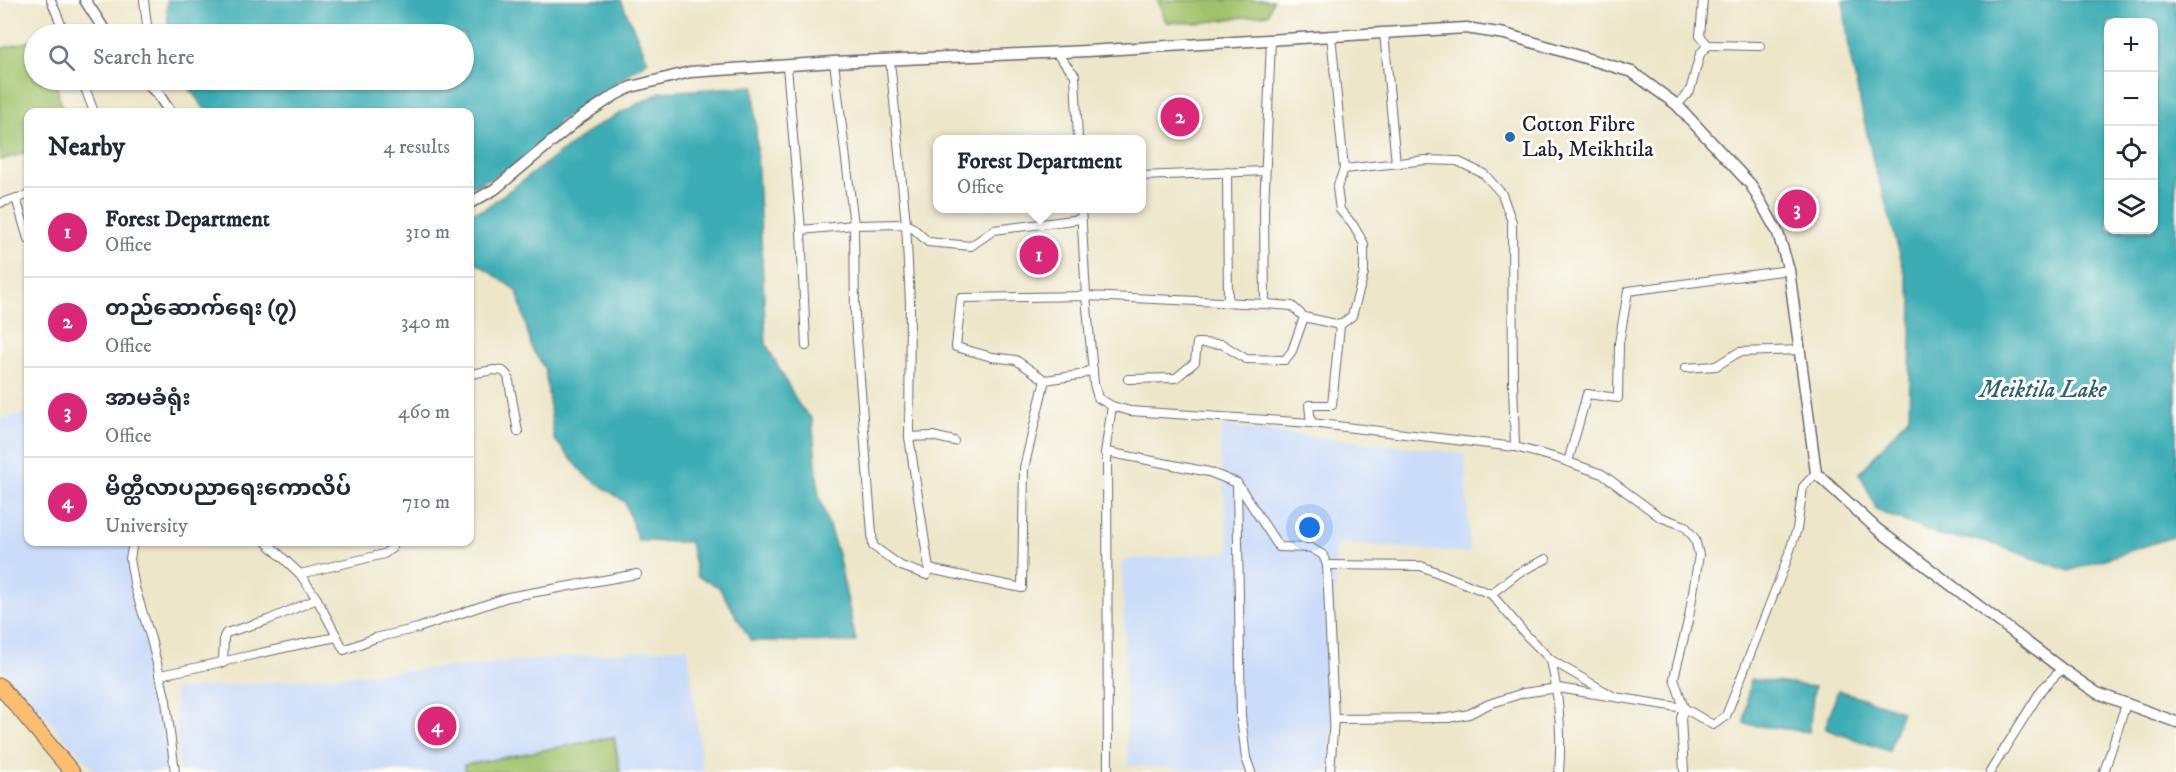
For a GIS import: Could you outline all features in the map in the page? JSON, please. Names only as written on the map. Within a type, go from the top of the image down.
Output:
[{"type":"highway","points":[[0,686],[72,772]]},
{"type":"street","points":[[51,0],[61,24]]},
{"type":"street","points":[[85,0],[101,24]]},
{"type":"street","points":[[144,0],[147,24]]},
{"type":"street","points":[[1703,0],[1700,36],[1708,45],[1760,46]]},
{"type":"street","points":[[474,201],[503,183],[580,118],[631,87],[690,72],[834,62],[1055,52],[1466,28],[1505,34],[1632,72],[1663,92],[1677,105],[1751,185],[1779,234],[1789,270],[1816,473],[1877,529],[2062,669],[2097,693],[2176,722]]},
{"type":"street","points":[[1384,32],[1396,164]]},
{"type":"street","points":[[1311,423],[1309,405],[1332,405],[1340,325],[1352,316],[1364,273],[1364,244],[1353,225],[1340,210],[1337,188],[1344,169],[1331,35]]},
{"type":"street","points":[[1265,304],[1265,171],[1272,40]]},
{"type":"street","points":[[1677,105],[1690,91],[1700,54],[1708,45]]},
{"type":"street","points":[[1055,52],[1075,75],[1078,135]]},
{"type":"street","points":[[834,62],[854,225],[855,315],[873,546],[901,566],[927,575],[929,569],[909,436],[910,303],[906,224],[890,60]]},
{"type":"street","points":[[787,66],[801,230],[806,346]]},
{"type":"street","points":[[85,90],[92,108]]},
{"type":"street","points":[[154,90],[167,108]]},
{"type":"street","points":[[158,90],[158,94]]},
{"type":"street","points":[[1344,169],[1426,160],[1457,161],[1484,174],[1502,194],[1512,222],[1515,447]]},
{"type":"street","points":[[1146,176],[1265,171]]},
{"type":"street","points":[[1227,172],[1228,302]]},
{"type":"street","points":[[0,203],[24,196]]},
{"type":"street","points":[[16,198],[24,225]]},
{"type":"street","points":[[1081,213],[1093,369],[1098,398],[1112,406],[1130,411],[1311,423],[1515,447],[1602,474],[1660,517],[1685,526],[1695,539],[1699,555],[1689,617],[1674,678],[1684,708],[1681,718],[1684,772]]},
{"type":"street","points":[[801,230],[854,225],[906,224],[928,242],[971,246],[994,230],[1081,219]]},
{"type":"street","points":[[1568,462],[1587,394],[1618,398],[1619,343],[1628,291],[1789,270]]},
{"type":"street","points":[[1093,369],[1080,375],[1045,380],[1016,360],[992,357],[956,347],[961,298],[1086,296],[1265,304],[1292,306],[1304,317],[1340,325]]},
{"type":"street","points":[[1128,378],[1176,378],[1195,362],[1197,343],[1222,344],[1246,359],[1284,360],[1292,351],[1304,317]]},
{"type":"street","points":[[1685,368],[1716,366],[1739,352],[1799,350]]},
{"type":"street","points":[[474,373],[494,370],[503,371],[508,376],[518,432]]},
{"type":"street","points":[[929,569],[1022,588],[1024,468],[1045,380]]},
{"type":"street","points":[[1108,772],[1107,452],[1105,453],[1112,406]]},
{"type":"street","points":[[909,436],[932,436],[954,441]]},
{"type":"street","points":[[1107,452],[1209,472],[1237,483],[1279,547],[1311,548],[1323,555],[1327,565],[1334,719],[1330,772]]},
{"type":"street","points":[[1334,719],[1448,718],[1469,714],[1489,704],[1523,693],[1557,688],[1684,708],[1713,725],[1726,716],[1797,529],[1803,487],[1816,473]]},
{"type":"street","points":[[1237,483],[1240,717],[1246,758],[1251,772]]},
{"type":"street","points":[[132,546],[130,559],[135,588],[166,701],[175,772]]},
{"type":"street","points":[[274,546],[300,574],[317,599],[344,650],[375,638],[418,628],[508,597],[636,574]]},
{"type":"street","points":[[300,574],[384,554],[392,546]]},
{"type":"street","points":[[1491,594],[1518,573],[1546,559]]},
{"type":"street","points":[[1327,565],[1421,566],[1491,594],[1551,660],[1616,698]]},
{"type":"street","points":[[223,663],[226,633],[268,620],[317,599]]},
{"type":"street","points":[[159,675],[337,637]]},
{"type":"street","points":[[1551,660],[1557,688],[1561,740],[1559,772]]},
{"type":"street","points":[[1990,772],[2042,689],[2062,669]]},
{"type":"street","points":[[2104,772],[2126,704]]},
{"type":"shaded area","points":[[24,414],[24,546],[131,546],[169,772],[96,772],[0,666],[0,419]]},
{"type":"shaded area","points":[[1223,426],[1465,454],[1470,553],[1336,543],[1330,772],[1215,772],[1128,765],[1122,560],[1229,552],[1220,449]]},
{"type":"shaded area","points":[[688,647],[703,772],[180,772],[174,690]]},
{"type":"green space","points":[[1158,0],[1273,0],[1268,14],[1199,23],[1166,22]]},
{"type":"green space","points":[[24,43],[24,90],[58,90],[62,108],[24,108],[24,153],[0,160],[0,49]]},
{"type":"green space","points":[[614,737],[620,772],[465,772],[464,765]]},
{"type":"water","points":[[167,0],[621,0],[648,61],[559,121],[549,140],[512,168],[474,186],[474,108],[204,108],[190,90],[474,90],[474,24],[168,24]]},
{"type":"water","name":"Meiktila Lake","points":[[1843,0],[2176,0],[2176,536],[2069,571],[1985,541],[1944,537],[1877,511],[1860,473],[1909,416],[1912,300],[1874,165],[1850,56]]},
{"type":"water","points":[[754,86],[766,344],[799,405],[812,419],[819,496],[838,554],[856,642],[751,641],[719,587],[697,576],[690,542],[638,541],[625,502],[586,476],[554,439],[545,369],[532,349],[517,291],[474,261],[474,212],[484,209],[598,125],[661,92]]},
{"type":"water","points":[[1750,679],[1814,687],[1809,732],[1744,724]]},
{"type":"water","points":[[1838,690],[1902,711],[1889,751],[1825,729]]},
{"type":"place","name":"တည်ဆောက်ရေး (၇)","points":[[1180,117]]},
{"type":"place","name":"Cotton Fibre Lab, Meikhtila","points":[[1510,137]]},
{"type":"place","name":"အာမခံရုံး","points":[[1797,209]]},
{"type":"place","name":"Forest Department","points":[[1039,255]]},
{"type":"place","name":"မိတ္ထီလာပညာရေးကောလိပ်","points":[[437,726]]}]
